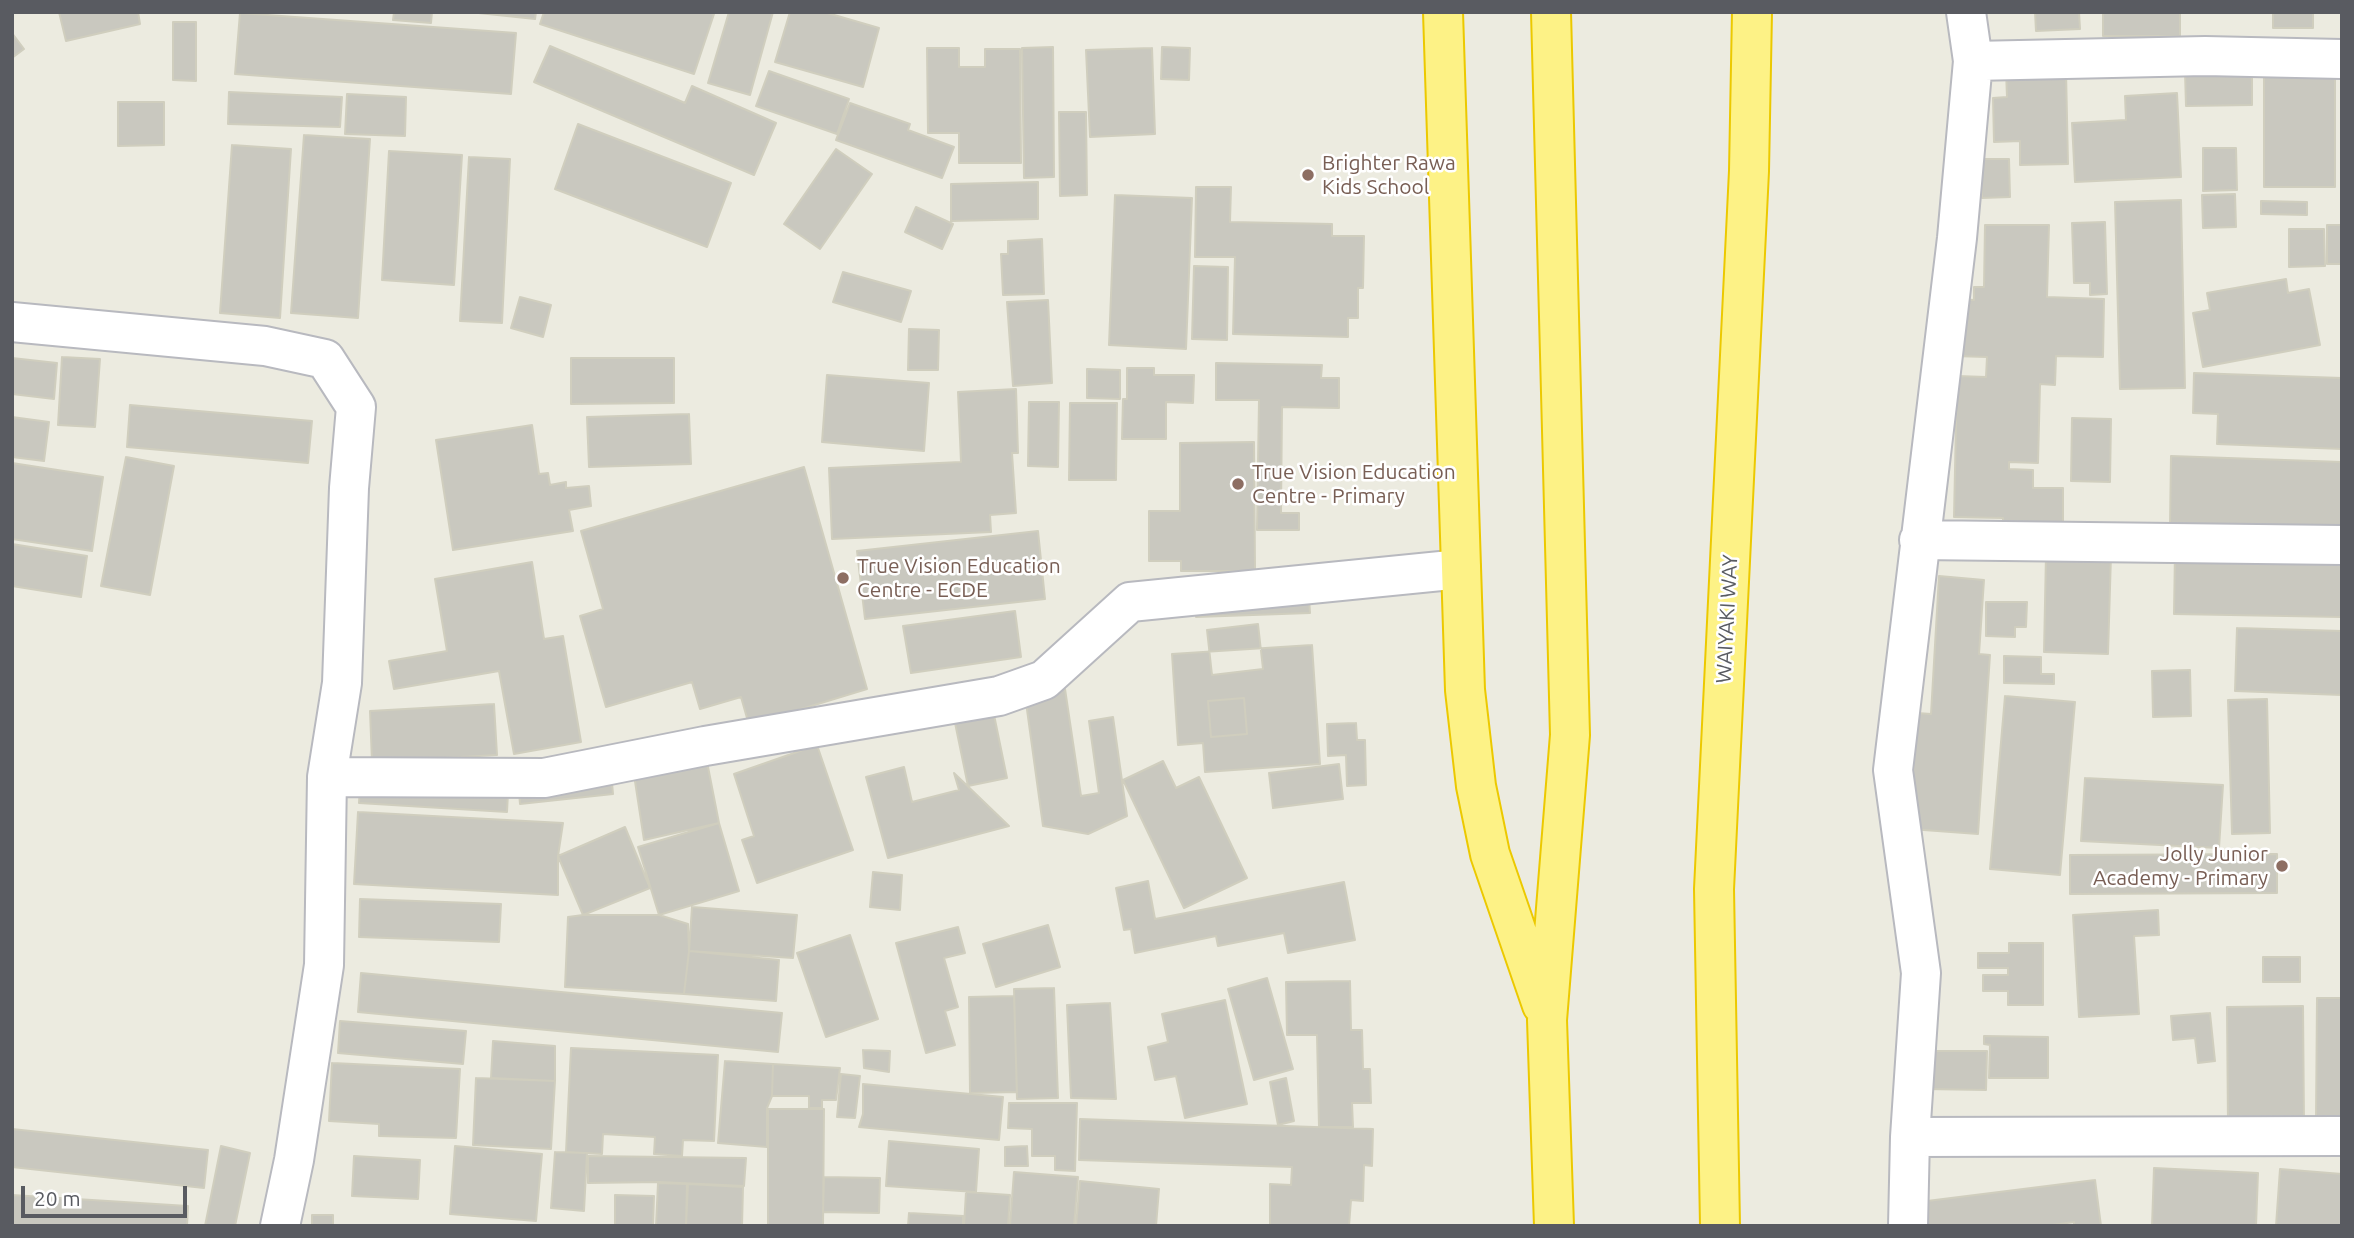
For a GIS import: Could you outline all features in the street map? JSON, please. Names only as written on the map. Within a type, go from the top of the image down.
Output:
[{"type":"highway","points":[[1443,12],[1465,690],[1476,786],[1490,854],[1548,1020]]},
{"type":"highway","points":[[1551,12],[1570,735],[1548,1020],[1554,1226]]},
{"type":"highway","name":"WAIYAKI WAY","points":[[1720,1226],[1714,889],[1749,171],[1752,12]]},
{"type":"street","points":[[1908,1226],[1910,1137],[1921,973],[1894,770],[1919,540],[1957,238],[1973,61],[1966,12]]},
{"type":"street","points":[[1973,61],[2206,56],[2342,59]]},
{"type":"street","points":[[12,322],[265,346],[325,359],[356,407],[349,488],[342,683],[327,778],[324,965],[294,1160],[280,1226]]},
{"type":"street","points":[[1919,540],[2342,545]]},
{"type":"street","points":[[327,778],[544,778],[705,746],[999,696],[1044,680],[1130,602],[1461,569]]},
{"type":"street","points":[[1910,1137],[2342,1136]]},
{"type":"building","points":[[59,12],[138,12],[140,24],[66,41]]},
{"type":"building","points":[[394,12],[432,12],[431,23],[393,20]]},
{"type":"building","points":[[469,12],[536,12],[535,19]]},
{"type":"building","points":[[544,12],[714,14],[694,74],[540,24]]},
{"type":"building","points":[[729,12],[773,12],[750,95],[708,83]]},
{"type":"building","points":[[790,12],[824,12],[879,28],[863,87],[775,62]]},
{"type":"building","points":[[2035,12],[2079,12],[2080,29],[2036,31]]},
{"type":"building","points":[[2103,12],[2180,12],[2180,36],[2103,36]]},
{"type":"building","points":[[2273,12],[2313,12],[2313,28],[2273,28]]},
{"type":"building","points":[[240,13],[516,33],[511,94],[235,74]]},
{"type":"building","points":[[173,22],[196,22],[196,81],[173,80]]},
{"type":"building","points":[[12,33],[24,49],[12,58]]},
{"type":"building","points":[[550,46],[685,103],[692,86],[776,123],[754,175],[534,82]]},
{"type":"building","points":[[1053,47],[1054,177],[1024,178],[1022,48]]},
{"type":"building","points":[[1162,47],[1190,48],[1189,80],[1161,79]]},
{"type":"building","points":[[927,48],[959,48],[959,67],[985,67],[985,49],[1020,49],[1021,163],[959,163],[959,133],[928,133]]},
{"type":"building","points":[[1152,48],[1155,134],[1090,137],[1086,50]]},
{"type":"building","points":[[769,71],[849,99],[837,134],[756,106]]},
{"type":"building","points":[[2066,71],[2068,164],[2020,165],[2020,141],[1994,142],[1993,98],[2007,97],[2006,72]]},
{"type":"building","points":[[2252,71],[2252,105],[2186,106],[2185,72]]},
{"type":"building","points":[[2264,74],[2335,74],[2335,187],[2264,187]]},
{"type":"building","points":[[229,92],[342,97],[340,127],[228,124]]},
{"type":"building","points":[[2177,93],[2181,177],[2075,182],[2072,123],[2126,120],[2125,96]]},
{"type":"building","points":[[347,94],[406,97],[405,136],[345,134]]},
{"type":"building","points":[[118,102],[164,102],[164,145],[118,146]]},
{"type":"building","points":[[850,103],[910,124],[908,130],[954,147],[942,178],[836,140]]},
{"type":"building","points":[[1059,112],[1086,112],[1087,195],[1060,196]]},
{"type":"building","points":[[578,124],[731,183],[707,247],[555,189]]},
{"type":"building","points":[[304,135],[370,139],[358,318],[291,313]]},
{"type":"building","points":[[232,145],[291,149],[280,318],[220,313]]},
{"type":"building","points":[[2203,148],[2236,148],[2237,190],[2203,191]]},
{"type":"building","points":[[836,149],[872,174],[820,249],[784,224]]},
{"type":"building","points":[[389,151],[462,155],[454,285],[382,280]]},
{"type":"building","points":[[469,157],[510,159],[502,323],[460,321]]},
{"type":"building","points":[[1981,159],[2009,159],[2010,197],[1982,198]]},
{"type":"building","points":[[1038,182],[1038,219],[951,221],[951,184]]},
{"type":"building","points":[[1196,187],[1231,187],[1230,222],[1332,224],[1332,236],[1364,236],[1363,288],[1358,288],[1358,318],[1348,318],[1348,337],[1233,334],[1235,257],[1195,257]]},
{"type":"building","points":[[2235,194],[2236,227],[2203,228],[2202,195]]},
{"type":"building","points":[[1115,195],[1192,198],[1186,349],[1109,345]]},
{"type":"building","points":[[2181,200],[2185,388],[2120,389],[2115,202]]},
{"type":"building","points":[[2261,201],[2307,202],[2307,215],[2261,214]]},
{"type":"building","points":[[916,207],[953,224],[942,249],[905,232]]},
{"type":"building","points":[[2105,222],[2107,294],[2090,295],[2090,283],[2074,283],[2072,223]]},
{"type":"building","points":[[1985,225],[2049,225],[2047,297],[2104,299],[2103,357],[2056,356],[2055,385],[2040,384],[2038,463],[2009,462],[2009,469],[2033,470],[2033,488],[2063,488],[2063,528],[2003,527],[2003,518],[1954,517],[1957,376],[1986,377],[1987,357],[1954,356],[1956,299],[1974,300],[1974,287],[1984,287]]},
{"type":"building","points":[[2327,225],[2342,225],[2342,264],[2327,264]]},
{"type":"building","points":[[2289,229],[2324,229],[2325,266],[2289,267]]},
{"type":"building","points":[[1042,239],[1044,294],[1003,295],[1001,254],[1008,254],[1008,241]]},
{"type":"building","points":[[1194,266],[1228,267],[1227,340],[1192,339]]},
{"type":"building","points":[[843,272],[911,291],[901,322],[833,302]]},
{"type":"building","points":[[2286,279],[2288,293],[2309,289],[2320,345],[2203,367],[2193,313],[2210,310],[2207,293]]},
{"type":"building","points":[[520,297],[551,305],[543,337],[511,328]]},
{"type":"building","points":[[1048,300],[1052,383],[1013,386],[1007,302]]},
{"type":"building","points":[[909,329],[939,330],[938,370],[908,370]]},
{"type":"building","points":[[62,357],[100,359],[95,427],[58,425]]},
{"type":"building","points":[[12,358],[57,363],[54,399],[12,394]]},
{"type":"building","points":[[571,358],[674,358],[674,403],[571,404]]},
{"type":"building","points":[[1216,363],[1322,365],[1321,378],[1339,378],[1339,408],[1282,407],[1281,513],[1299,513],[1299,530],[1257,530],[1259,400],[1216,400]]},
{"type":"building","points":[[1127,368],[1154,368],[1154,375],[1194,375],[1193,403],[1166,402],[1166,439],[1122,439],[1123,399],[1127,399]]},
{"type":"building","points":[[1087,369],[1120,370],[1120,399],[1087,398]]},
{"type":"building","points":[[2194,373],[2342,378],[2342,449],[2217,444],[2218,414],[2193,413]]},
{"type":"building","points":[[827,375],[929,383],[924,451],[822,442]]},
{"type":"building","points":[[1016,389],[1018,453],[1012,453],[1016,513],[990,515],[991,532],[832,539],[829,468],[961,462],[958,392]]},
{"type":"building","points":[[1029,402],[1059,402],[1058,467],[1028,466]]},
{"type":"building","points":[[1070,403],[1117,403],[1116,480],[1069,480]]},
{"type":"building","points":[[130,405],[312,421],[308,463],[127,447]]},
{"type":"building","points":[[689,414],[691,464],[589,467],[587,417]]},
{"type":"building","points":[[12,417],[49,422],[44,461],[12,457]]},
{"type":"building","points":[[2072,418],[2111,419],[2110,482],[2071,481]]},
{"type":"building","points":[[532,425],[539,474],[548,473],[550,485],[566,482],[566,488],[589,486],[591,506],[569,510],[573,531],[453,550],[436,440]]},
{"type":"building","points":[[1254,442],[1255,571],[1181,571],[1181,561],[1149,561],[1149,511],[1180,511],[1180,443]]},
{"type":"building","points":[[2171,456],[2342,462],[2342,531],[2170,526]]},
{"type":"building","points":[[126,457],[174,466],[150,595],[101,586]]},
{"type":"building","points":[[12,463],[103,477],[92,551],[12,539]]},
{"type":"building","points":[[804,467],[867,689],[749,725],[741,697],[700,709],[692,682],[606,707],[580,616],[603,609],[581,531]]},
{"type":"building","points":[[1038,531],[1045,599],[865,619],[857,551]]},
{"type":"building","points":[[12,544],[87,556],[81,597],[12,586]]},
{"type":"building","points":[[2175,551],[2342,554],[2342,617],[2174,614]]},
{"type":"building","points":[[2046,554],[2111,555],[2108,654],[2044,652]]},
{"type":"building","points":[[532,562],[544,639],[563,636],[581,742],[514,754],[499,671],[394,689],[389,661],[447,651],[435,579]]},
{"type":"building","points":[[1939,576],[1984,580],[1979,654],[1990,655],[1978,834],[1910,829],[1917,713],[1931,714]]},
{"type":"building","points":[[1308,582],[1310,613],[1196,617],[1194,588]]},
{"type":"building","points":[[1986,602],[2027,602],[2026,627],[2015,627],[2015,637],[1986,636]]},
{"type":"building","points":[[1015,611],[1021,657],[911,673],[903,626]]},
{"type":"building","points":[[1258,624],[1263,669],[1212,675],[1207,630]]},
{"type":"building","points":[[2237,628],[2342,631],[2342,695],[2235,691]]},
{"type":"building","points":[[1312,645],[1320,764],[1205,772],[1203,743],[1178,745],[1172,654]],"holes":[[[1244,698],[1247,734],[1211,737],[1208,701]]]},
{"type":"building","points":[[2004,656],[2041,657],[2041,674],[2054,674],[2054,684],[2004,683]]},
{"type":"building","points":[[2190,670],[2191,716],[2153,717],[2152,671]]},
{"type":"building","points":[[1065,689],[1081,796],[1099,793],[1089,721],[1113,717],[1127,816],[1088,834],[1043,826],[1025,695]]},
{"type":"building","points":[[2005,696],[2075,702],[2060,875],[1990,869]]},
{"type":"building","points":[[1244,698],[1247,734],[1211,737],[1208,701]]},
{"type":"building","points":[[2267,699],[2270,833],[2232,834],[2228,700]]},
{"type":"building","points":[[494,704],[497,755],[372,762],[370,711]]},
{"type":"building","points":[[993,710],[1007,778],[968,786],[954,718]]},
{"type":"building","points":[[1356,723],[1357,740],[1365,740],[1366,785],[1347,786],[1346,755],[1328,756],[1327,724]]},
{"type":"building","points":[[701,731],[719,823],[644,840],[629,742]]},
{"type":"building","points":[[817,745],[853,850],[757,883],[742,840],[754,836],[734,774]]},
{"type":"building","points":[[610,760],[613,794],[520,804],[517,770]]},
{"type":"building","points":[[1163,761],[1176,788],[1199,777],[1247,878],[1184,908],[1123,780]]},
{"type":"building","points":[[1339,764],[1343,799],[1273,808],[1269,773]]},
{"type":"building","points":[[361,765],[509,774],[507,812],[359,803]]},
{"type":"building","points":[[904,767],[912,802],[959,790],[954,773],[1009,826],[888,858],[866,777]]},
{"type":"building","points":[[2085,778],[2223,785],[2219,848],[2081,841]]},
{"type":"building","points":[[358,812],[563,823],[558,856],[558,895],[354,884]]},
{"type":"building","points":[[719,823],[739,891],[659,915],[638,847]]},
{"type":"building","points":[[625,827],[650,888],[583,915],[558,856]]},
{"type":"building","points":[[2277,854],[2277,893],[2070,894],[2070,855]]},
{"type":"building","points":[[873,872],[902,875],[900,910],[870,907]]},
{"type":"building","points":[[1148,881],[1155,919],[1344,882],[1355,940],[1288,953],[1284,933],[1218,946],[1216,936],[1135,953],[1131,929],[1124,930],[1116,888]]},
{"type":"building","points":[[360,899],[501,904],[499,942],[359,937]]},
{"type":"building","points":[[692,907],[797,915],[793,958],[689,951]]},
{"type":"building","points":[[2158,910],[2159,935],[2134,936],[2139,1014],[2079,1017],[2073,915]]},
{"type":"building","points":[[659,915],[688,924],[689,951],[684,994],[565,987],[568,917]]},
{"type":"building","points":[[1048,925],[1060,967],[996,987],[983,944]]},
{"type":"building","points":[[958,927],[965,953],[944,958],[958,1007],[945,1011],[955,1045],[926,1053],[896,943]]},
{"type":"building","points":[[850,935],[878,1019],[826,1037],[797,953]]},
{"type":"building","points":[[2009,943],[2043,943],[2043,1005],[2008,1005],[2008,991],[1983,991],[1983,975],[2008,975],[2008,968],[1978,968],[1978,953],[2009,953]]},
{"type":"building","points":[[689,951],[779,960],[776,1001],[684,994]]},
{"type":"building","points":[[2263,957],[2300,957],[2300,982],[2263,982]]},
{"type":"building","points":[[361,973],[782,1013],[778,1052],[358,1012]]},
{"type":"building","points":[[1267,978],[1293,1069],[1254,1080],[1228,989]]},
{"type":"building","points":[[1350,981],[1351,1030],[1362,1030],[1363,1069],[1370,1069],[1371,1103],[1352,1103],[1353,1127],[1319,1127],[1317,1035],[1287,1035],[1286,982]]},
{"type":"building","points":[[1054,988],[1058,1098],[1017,1099],[1014,989]]},
{"type":"building","points":[[1014,996],[1017,1092],[970,1093],[969,997]]},
{"type":"building","points":[[2317,998],[2342,998],[2342,1121],[2316,1120]]},
{"type":"building","points":[[1225,1000],[1247,1104],[1185,1118],[1176,1076],[1155,1080],[1148,1047],[1168,1042],[1162,1014]]},
{"type":"building","points":[[1110,1003],[1116,1099],[1071,1098],[1067,1005]]},
{"type":"building","points":[[2303,1006],[2304,1125],[2228,1126],[2227,1007]]},
{"type":"building","points":[[2210,1013],[2215,1061],[2198,1063],[2195,1038],[2173,1040],[2171,1016]]},
{"type":"building","points":[[340,1021],[466,1031],[463,1064],[338,1053]]},
{"type":"building","points":[[1984,1036],[2048,1037],[2048,1078],[1989,1078],[1990,1045],[1984,1044]]},
{"type":"building","points":[[493,1041],[555,1046],[555,1081],[491,1078]]},
{"type":"building","points":[[571,1048],[718,1055],[714,1141],[683,1140],[682,1156],[654,1154],[655,1137],[603,1134],[602,1154],[566,1152]]},
{"type":"building","points":[[863,1050],[890,1051],[889,1072],[864,1068]]},
{"type":"building","points":[[1925,1051],[1987,1051],[1986,1090],[1925,1089]]},
{"type":"building","points":[[725,1061],[773,1064],[772,1096],[767,1108],[767,1147],[718,1143]]},
{"type":"building","points":[[332,1063],[460,1069],[456,1138],[379,1136],[379,1124],[329,1121]]},
{"type":"building","points":[[773,1064],[840,1068],[836,1100],[822,1100],[822,1108],[809,1108],[809,1096],[772,1096]]},
{"type":"building","points":[[841,1074],[860,1076],[855,1118],[837,1117]]},
{"type":"building","points":[[476,1078],[555,1081],[551,1149],[473,1145]]},
{"type":"building","points":[[1286,1078],[1294,1121],[1278,1125],[1270,1082]]},
{"type":"building","points":[[863,1084],[1003,1097],[999,1140],[859,1127],[863,1114]]},
{"type":"building","points":[[1009,1103],[1077,1103],[1075,1171],[1055,1170],[1055,1156],[1032,1156],[1032,1129],[1008,1128]]},
{"type":"building","points":[[768,1109],[824,1109],[823,1226],[768,1226]]},
{"type":"building","points":[[1080,1119],[1373,1129],[1372,1166],[1364,1165],[1363,1201],[1351,1200],[1349,1226],[1270,1226],[1270,1184],[1291,1185],[1292,1167],[1079,1160]]},
{"type":"building","points":[[12,1129],[208,1150],[204,1188],[12,1167]]},
{"type":"building","points":[[889,1141],[979,1149],[976,1192],[886,1186]]},
{"type":"building","points":[[221,1146],[250,1153],[235,1226],[205,1226]]},
{"type":"building","points":[[455,1146],[542,1154],[536,1221],[450,1214]]},
{"type":"building","points":[[1027,1146],[1028,1166],[1005,1166],[1005,1147]]},
{"type":"building","points":[[555,1152],[587,1153],[584,1211],[551,1208]]},
{"type":"building","points":[[354,1156],[420,1160],[418,1199],[352,1196]]},
{"type":"building","points":[[588,1156],[746,1158],[744,1186],[659,1182],[588,1183]]},
{"type":"building","points":[[2154,1168],[2258,1173],[2256,1226],[2152,1226]]},
{"type":"building","points":[[2280,1169],[2342,1174],[2342,1226],[2276,1226]]},
{"type":"building","points":[[1014,1172],[1078,1177],[1074,1226],[1010,1226]]},
{"type":"building","points":[[824,1177],[880,1178],[879,1213],[823,1212]]},
{"type":"building","points":[[2095,1180],[2101,1226],[2074,1226],[2074,1222],[2046,1226],[1922,1226],[1919,1202]]},
{"type":"building","points":[[1080,1181],[1159,1189],[1156,1226],[1076,1226]]},
{"type":"building","points":[[658,1183],[687,1184],[686,1226],[656,1226]]},
{"type":"building","points":[[688,1184],[743,1187],[742,1226],[686,1226]]},
{"type":"building","points":[[966,1192],[1010,1195],[1008,1226],[964,1226]]},
{"type":"building","points":[[12,1195],[188,1206],[187,1226],[12,1226]]},
{"type":"building","points":[[615,1195],[654,1196],[653,1226],[615,1226]]},
{"type":"building","points":[[909,1213],[963,1216],[963,1226],[908,1226]]},
{"type":"building","points":[[312,1215],[333,1215],[333,1226],[312,1226]]},
{"type":"place","name":"Brighter Rawa Kids School","points":[[1308,175]]},
{"type":"place","name":"True Vision Education Centre - Primary","points":[[1238,484]]},
{"type":"place","name":"True Vision Education Centre - ECDE","points":[[843,578]]},
{"type":"place","name":"Jolly Junior Academy - Primary","points":[[2282,866]]}]
